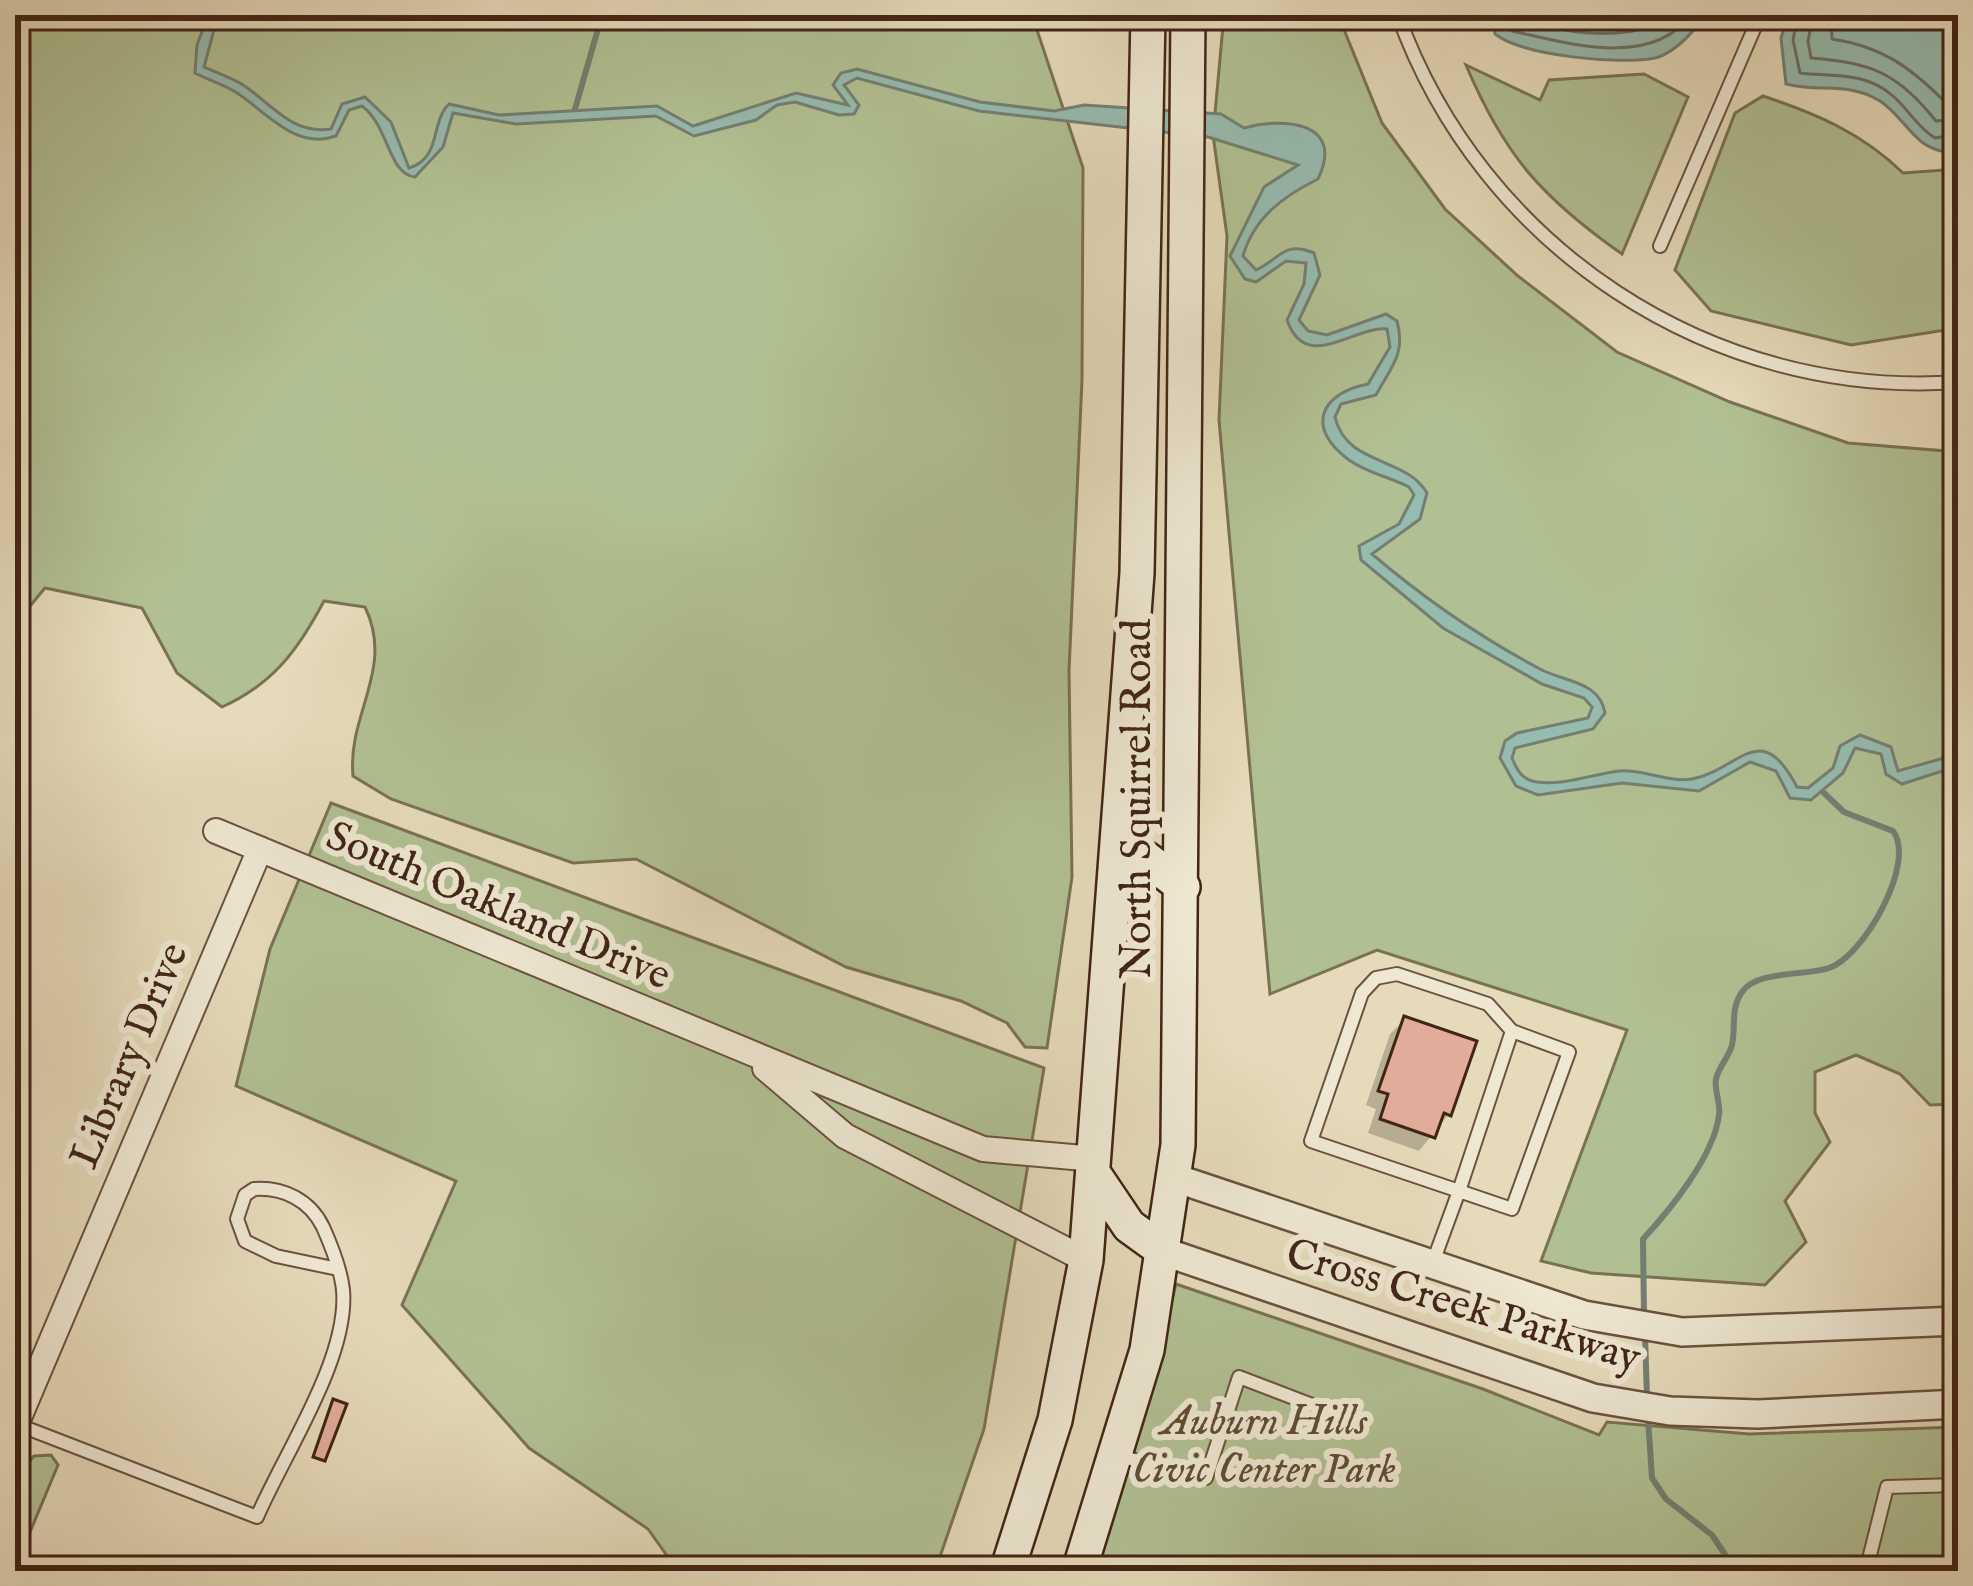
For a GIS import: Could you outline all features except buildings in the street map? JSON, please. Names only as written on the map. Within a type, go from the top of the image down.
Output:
[{"type":"main road","name":"North Squirrel Road","points":[[1006,1571],[1060,1403],[1086,1260],[1137,573],[1148,15]]},
{"type":"main road","name":"North Squirrel Road","points":[[1079,1571],[1147,1350],[1175,1178],[1183,887],[1188,15]]},
{"type":"main road","points":[[1117,864],[1148,859],[1183,887]]},
{"type":"main road","points":[[1094,1166],[1129,1226],[1165,1252]]},
{"type":"street","name":"South Oakland Drive","points":[[215,831],[983,1149],[1094,1166]]},
{"type":"street","name":"Library Drive","points":[[16,1425],[260,849]]},
{"type":"street","name":"South Oakland Drive","points":[[749,1055],[845,1136],[1086,1260]]},
{"type":"street","name":"Cross Creek Parkway","points":[[1175,1178],[1584,1315],[1682,1332],[1958,1322]]},
{"type":"street","name":"Cross Creek Parkway","points":[[1165,1252],[1593,1398],[1670,1411],[1758,1414],[1958,1404]]},
{"type":"lane","points":[[1398,15],[1423,75],[1471,154],[1528,222],[1636,308],[1717,346],[1805,372],[1894,383],[1958,382]]},
{"type":"lane","points":[[1660,246],[1760,15]]},
{"type":"lane","points":[[1397,974],[1489,1004],[1512,1031],[1569,1052],[1512,1209],[1459,1191],[1311,1141],[1362,993],[1376,978],[1397,974]]},
{"type":"lane","points":[[1433,1262],[1512,1031]]},
{"type":"lane","points":[[16,1425],[257,1517],[334,1348],[343,1287],[338,1269],[317,1216],[302,1201],[268,1188],[245,1195],[236,1219],[245,1241],[276,1256],[338,1269]]},
{"type":"lane","points":[[1118,1456],[1206,1478],[1239,1377],[1346,1418]]},
{"type":"lane","points":[[1866,1571],[1887,1487],[1958,1485]]},
{"type":"green space","points":[[15,15],[1032,15],[1083,168],[1082,380],[1069,671],[1072,877],[1047,1048],[1025,1047],[1007,1023],[961,1001],[846,967],[636,859],[573,863],[391,799],[353,776],[353,753],[375,651],[365,607],[324,601],[282,664],[256,688],[222,707],[177,673],[142,608],[45,588],[15,624]]},
{"type":"green space","points":[[1224,15],[1338,15],[1382,123],[1445,209],[1518,276],[1617,352],[1730,402],[1848,443],[1958,452],[1958,1104],[1930,1105],[1900,1074],[1856,1055],[1815,1072],[1815,1113],[1830,1142],[1785,1201],[1806,1242],[1765,1285],[1591,1273],[1541,1261],[1627,1030],[1377,950],[1270,994],[1219,420],[1227,236],[1213,135]]},
{"type":"green space","points":[[1466,65],[1540,100],[1549,80],[1644,74],[1688,97],[1622,254],[1569,214],[1528,172],[1495,125]]},
{"type":"green space","points":[[1763,96],[1838,126],[1903,173],[1958,169],[1958,328],[1851,345],[1711,311],[1675,270],[1735,113]]},
{"type":"green space","points":[[331,803],[1044,1068],[984,1429],[935,1571],[678,1571],[648,1529],[529,1448],[402,1305],[456,1181],[236,1086],[270,949]]},
{"type":"green space","name":"Auburn Hills Civic Center Park","points":[[1176,1284],[1483,1389],[1599,1435],[1607,1422],[1749,1434],[1958,1427],[1958,1571],[1089,1571],[1154,1374]]},
{"type":"green space","points":[[51,1455],[58,1465],[15,1568],[15,1477],[34,1456]]},
{"type":"water","points":[[208,15],[218,15],[204,67],[240,83],[292,122],[317,130],[331,129],[342,104],[365,97],[391,122],[409,168],[431,148],[449,104],[499,115],[657,106],[693,126],[796,93],[848,105],[833,85],[841,73],[857,69],[980,102],[1054,111],[1084,105],[1221,114],[1244,128],[1276,123],[1306,128],[1324,145],[1318,179],[1272,209],[1243,256],[1256,270],[1289,250],[1314,253],[1320,275],[1299,320],[1308,331],[1327,335],[1386,314],[1397,321],[1398,352],[1376,395],[1341,404],[1335,417],[1351,444],[1405,472],[1427,493],[1420,519],[1372,554],[1474,630],[1540,669],[1589,688],[1602,702],[1605,713],[1593,729],[1515,748],[1512,758],[1521,774],[1547,783],[1619,771],[1692,779],[1760,751],[1784,766],[1797,787],[1808,788],[1833,768],[1840,746],[1860,735],[1891,747],[1898,771],[1958,754],[1958,766],[1902,784],[1886,774],[1881,754],[1855,748],[1843,773],[1811,800],[1790,798],[1776,771],[1750,762],[1699,791],[1622,783],[1538,795],[1516,786],[1500,758],[1505,741],[1517,733],[1588,718],[1592,707],[1584,698],[1542,684],[1443,628],[1361,560],[1359,546],[1399,524],[1414,495],[1409,487],[1356,464],[1335,448],[1323,424],[1324,413],[1339,395],[1368,384],[1390,347],[1387,329],[1331,344],[1306,344],[1295,336],[1287,320],[1304,284],[1306,263],[1286,261],[1256,282],[1245,279],[1230,256],[1264,187],[1298,165],[1208,137],[979,111],[857,78],[844,85],[859,105],[854,114],[839,115],[795,102],[777,105],[756,120],[694,136],[656,116],[516,124],[453,113],[443,147],[415,177],[399,167],[378,125],[362,106],[349,110],[336,136],[309,138],[284,128],[235,92],[195,73],[197,45]]},
{"type":"water","points":[[1494,15],[1706,15],[1670,51],[1655,58],[1619,60],[1572,57],[1508,42],[1495,34]]},
{"type":"water","points":[[1788,15],[1958,15],[1955,144],[1947,152],[1926,145],[1889,108],[1868,95],[1786,84],[1781,38]]},
{"type":"waterway","points":[[575,109],[602,15]]},
{"type":"waterway","points":[[1644,1315],[1643,1239],[1678,1198],[1709,1148],[1719,1115],[1716,1079],[1732,1045],[1738,998],[1759,980],[1829,968],[1842,960],[1871,928],[1892,886],[1899,846],[1893,831],[1844,812],[1824,793]]},
{"type":"waterway","points":[[1645,1334],[1647,1399]]},
{"type":"waterway","points":[[1648,1418],[1652,1478],[1666,1499],[1712,1535],[1736,1571]]}]
